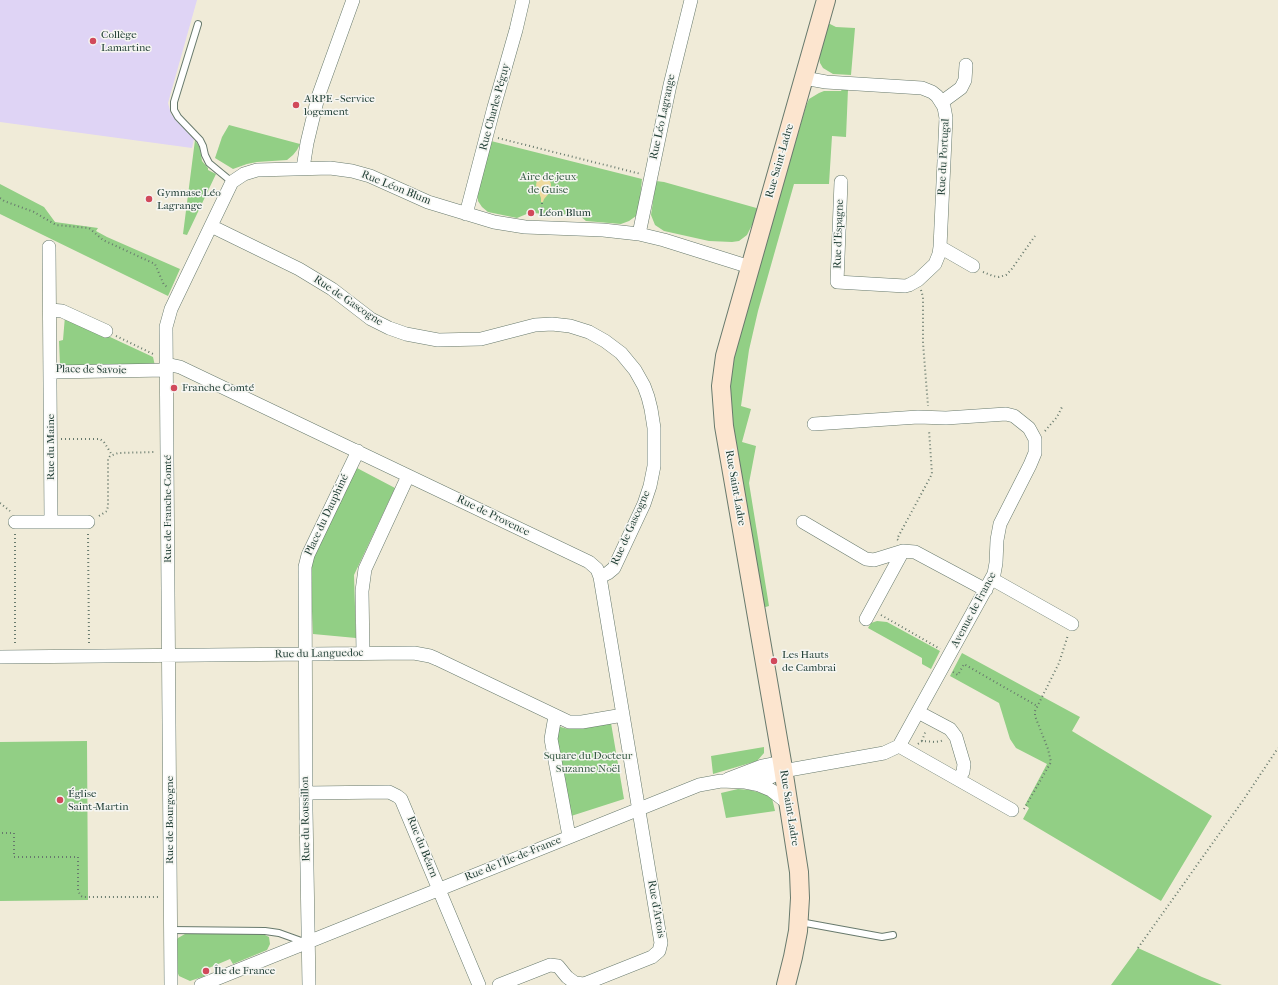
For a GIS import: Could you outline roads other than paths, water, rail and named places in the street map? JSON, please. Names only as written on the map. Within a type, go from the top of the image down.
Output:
[{"type":"street","points":[[303,168],[306,142],[318,97],[353,0]]},
{"type":"street","name":"Rue Charles Péguy","points":[[466,214],[524,0]]},
{"type":"street","name":"Rue Léo Lagrange","points":[[639,234],[670,85],[691,0]]},
{"type":"street","name":"Rue Saint-Ladre","points":[[786,985],[794,956],[799,922],[799,872],[789,804],[724,426],[721,396],[725,356],[826,0]]},
{"type":"street","points":[[942,102],[961,88],[965,80],[966,65]]},
{"type":"street","name":"Rue du Portugal","points":[[804,78],[826,82],[922,88],[932,92],[942,102],[946,112],[946,118],[940,247]]},
{"type":"street","name":"Rue Léon Blum","points":[[232,182],[240,176],[251,172],[303,168],[334,168],[370,176],[420,198],[466,214],[515,226],[603,230],[639,234],[750,266]]},
{"type":"street","points":[[166,365],[167,321],[232,182]]},
{"type":"street","name":"Rue d'Espagne","points":[[841,182],[837,282],[904,286],[913,283],[935,264],[940,247]]},
{"type":"street","name":"Rue de Gascogne","points":[[211,226],[303,271],[332,289],[371,318],[389,328],[406,334],[438,340],[481,339],[535,325],[557,324],[580,329],[598,336],[621,353],[644,386],[652,409],[654,428],[654,466],[650,486],[644,504],[614,568],[608,574],[600,577]]},
{"type":"street","name":"Place de Savoie","points":[[49,247],[51,372],[166,365]]},
{"type":"street","points":[[940,247],[974,266]]},
{"type":"street","points":[[50,310],[62,311],[106,331]]},
{"type":"street","name":"Rue de Provence","points":[[166,365],[180,366],[589,562],[597,569],[600,577],[638,809]]},
{"type":"street","name":"Rue de Franche-Comté","points":[[166,365],[168,655]]},
{"type":"street","name":"Rue du Maine","points":[[51,372],[51,522]]},
{"type":"street","name":"Avenue de France","points":[[814,424],[1010,414],[1025,423],[1033,433],[1035,439],[1035,453],[1033,459],[1000,524],[997,540],[996,569],[899,746]]},
{"type":"street","name":"Place du Dauphiné","points":[[306,654],[306,561],[358,452]]},
{"type":"street","points":[[363,653],[362,591],[365,569],[408,476]]},
{"type":"street","points":[[15,522],[88,522]]},
{"type":"street","points":[[803,522],[866,559],[879,559],[903,552],[915,552],[989,584],[1072,624]]},
{"type":"street","points":[[869,614],[903,552]]},
{"type":"street","name":"Rue du Languedoc","points":[[0,657],[414,653],[430,656],[563,720],[575,722],[623,715]]},
{"type":"street","name":"Rue du Roussillon","points":[[306,654],[308,985]]},
{"type":"street","name":"Rue de Bourgogne","points":[[168,655],[171,985]]},
{"type":"street","points":[[918,712],[953,732],[958,741],[964,764],[963,772],[958,779]]},
{"type":"street","points":[[555,716],[551,739],[569,836]]},
{"type":"street","points":[[782,767],[884,754],[899,746],[1012,810]]},
{"type":"street","name":"Rue de l'Île-de-France","points":[[201,985],[699,785],[721,781],[762,766],[782,767]]},
{"type":"street","name":"Rue de l'Île-de-France","points":[[744,782],[771,777],[782,767]]},
{"type":"street","name":"Rue de l'Île-de-France","points":[[721,781],[744,782],[759,785],[771,790],[789,804]]},
{"type":"street","name":"Rue du Béarn","points":[[306,793],[389,792],[398,796],[404,804],[479,985]]},
{"type":"street","name":"Rue d'Artois","points":[[499,985],[550,965],[558,966],[569,983],[579,985],[588,983],[652,957],[659,952],[661,938],[638,809]]},
{"type":"lane","points":[[198,24],[174,102],[174,110],[178,117],[204,146],[205,155],[208,161],[232,182]]},
{"type":"lane","points":[[799,922],[882,937],[893,935]]},
{"type":"lane","points":[[170,930],[265,930],[308,943]]},
{"type":"place","name":"Collège Lamartine","points":[[93,41]]},
{"type":"place","name":"ARPE - Service logement","points":[[296,105]]},
{"type":"place","name":"Gymnase Léo Lagrange","points":[[149,199]]},
{"type":"place","name":"Léon Blum","points":[[531,213]]},
{"type":"place","name":"Franche Comté","points":[[174,388]]},
{"type":"place","name":"Les Hauts de Cambrai","points":[[774,661]]},
{"type":"place","name":"Église Saint-Martin","points":[[60,800]]},
{"type":"place","name":"Île de France","points":[[206,971]]},
{"type":"park label","name":"Aire de jeux de Guise","points":[[548,183]]},
{"type":"park label","name":"Square du Docteur Suzanne Noël","points":[[588,762]]}]
